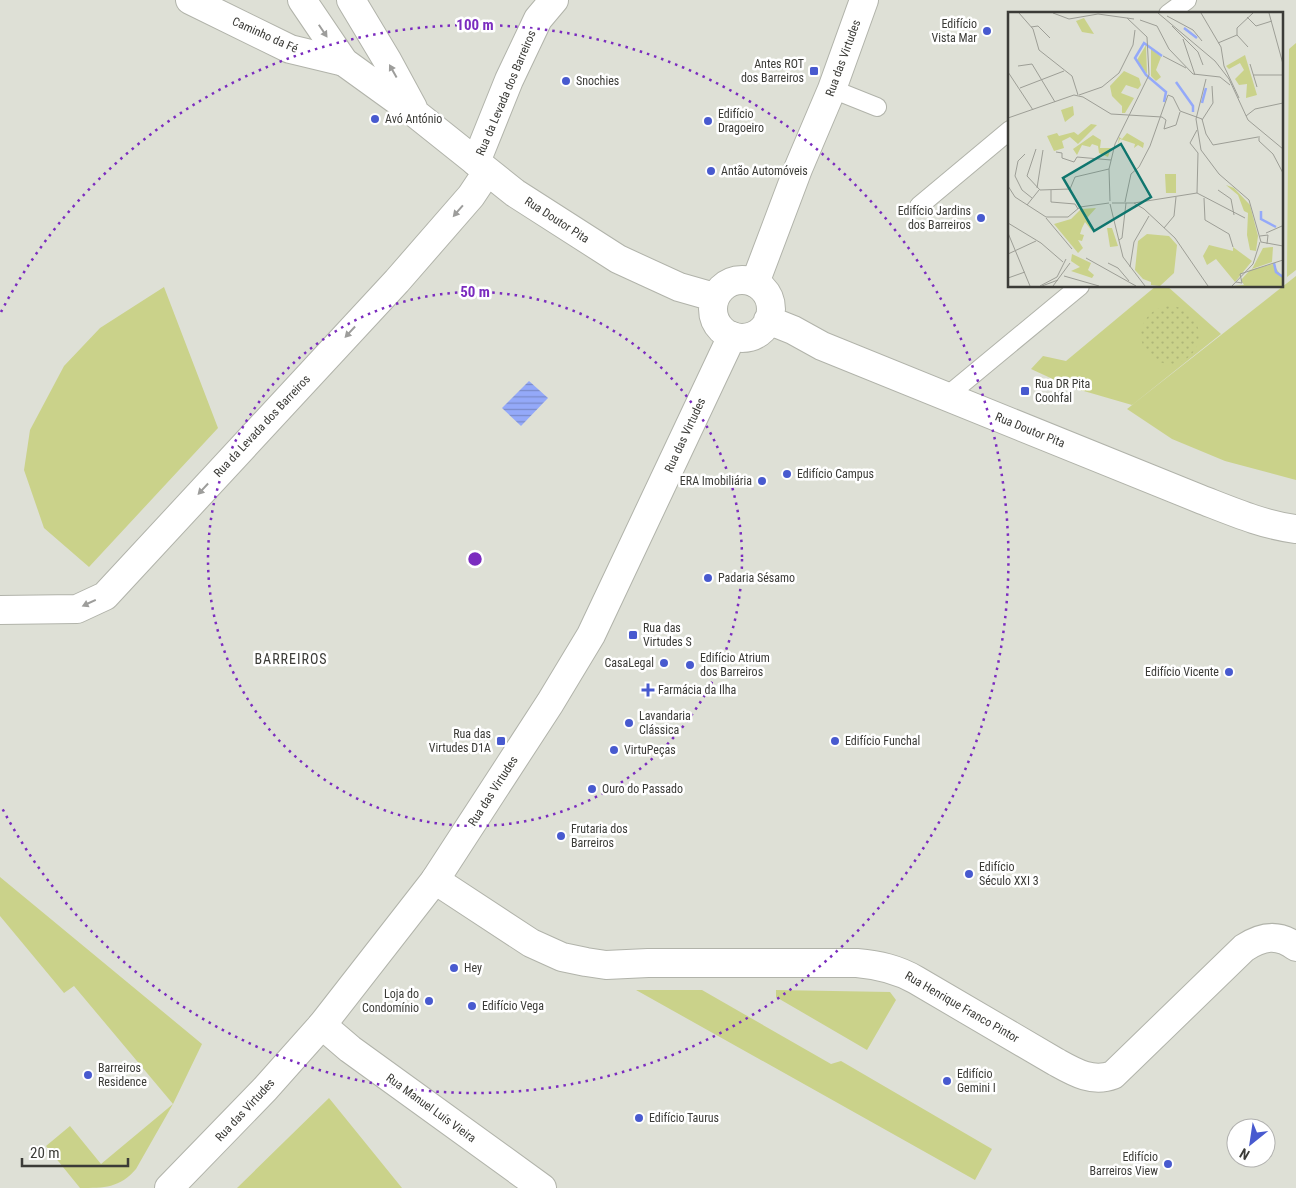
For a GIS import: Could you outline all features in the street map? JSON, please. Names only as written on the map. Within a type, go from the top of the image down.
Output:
[{"type":"street","name":"Caminho da Fé","points":[[190,0],[290,49],[344,62]]},
{"type":"street","name":"Rua Doutor Pita","points":[[302,0],[344,62],[416,114],[515,193],[618,259],[679,287],[714,297]]},
{"type":"street","name":"Rua Doutor Pita","points":[[351,0],[387,60],[416,114]]},
{"type":"street","name":"Rua da Levada dos Barreiros","points":[[0,610],[77,609],[104,596],[397,281],[471,196],[509,80],[538,19],[554,0]]},
{"type":"street","name":"Rua das Virtudes","points":[[755,283],[798,169],[832,89],[864,0]]},
{"type":"street","points":[[736,280],[746,280],[755,283],[762,288],[770,303],[771,311],[764,328],[750,337],[741,338],[724,332],[713,316],[714,297],[720,289],[736,280]]},
{"type":"street","name":"Rua Doutor Pita","points":[[768,320],[793,330],[822,346],[1200,499],[1250,518],[1296,529]]},
{"type":"street","name":"Rua das Virtudes","points":[[169,1188],[265,1089],[322,1025],[435,880],[591,635],[732,336]]},
{"type":"street","name":"Rua Henrique Franco Pintor","points":[[435,880],[531,944],[562,957],[586,962],[606,965],[697,962],[857,963],[880,965],[901,972],[1056,1062],[1092,1078],[1104,1078],[1112,1074],[1250,944],[1266,937],[1275,937],[1296,947]]},
{"type":"street","name":"Rua Manuel Luís Vieira","points":[[322,1025],[350,1049],[542,1188]]},
{"type":"lane","points":[[1171,12],[1187,0]]},
{"type":"lane","points":[[832,89],[877,107]]},
{"type":"lane","points":[[919,206],[1008,132]]},
{"type":"lane","points":[[947,396],[1078,288]]},
{"type":"green space","points":[[1296,43],[1296,270],[1287,277],[1289,49]]},
{"type":"green space","points":[[1296,276],[1296,480],[1225,461],[1172,439],[1127,409],[1281,288],[1284,288],[1284,285]]},
{"type":"green space","points":[[164,287],[218,428],[89,567],[44,528],[24,470],[30,430],[64,366],[100,328]]},
{"type":"green space","points":[[1154,288],[1169,288],[1221,334],[1132,405],[1070,387],[1031,369],[1043,356],[1066,361]]},
{"type":"green space","points":[[1164,306],[1176,306],[1191,314],[1199,329],[1199,341],[1191,356],[1176,364],[1164,364],[1149,356],[1141,341],[1141,329],[1149,314]]},
{"type":"green space","points":[[0,877],[202,1044],[173,1104],[74,986],[64,993],[0,916]]},
{"type":"green space","points":[[636,990],[702,990],[831,1064],[841,1061],[992,1149],[975,1180]]},
{"type":"green space","points":[[776,990],[890,992],[896,1000],[867,1050],[776,997]]},
{"type":"green space","points":[[329,1098],[402,1188],[237,1188]]},
{"type":"green space","points":[[173,1104],[136,1169],[124,1180],[111,1186],[80,1188],[46,1146],[70,1126],[101,1164]]},
{"type":"water","points":[[529,381],[548,398],[521,426],[502,408]]},
{"type":"place","name":"Edifício Vista Mar","points":[[987,31]]},
{"type":"place","name":"Antes ROT dos Barreiros","points":[[814,71]]},
{"type":"place","name":"Snochies","points":[[566,81]]},
{"type":"place","name":"Avó António","points":[[375,119]]},
{"type":"place","name":"Edifício Dragoeiro","points":[[708,121]]},
{"type":"place","name":"Antão Automóveis","points":[[711,171]]},
{"type":"place","name":"Edifício Jardins dos Barreiros","points":[[981,218]]},
{"type":"place","name":"Rua DR Pita Coohfal","points":[[1025,391]]},
{"type":"place","name":"Edifício Campus","points":[[787,474]]},
{"type":"place","name":"ERA Imobiliária","points":[[762,481]]},
{"type":"place","name":"Padaria Sésamo","points":[[708,578]]},
{"type":"place","name":"Rua das Virtudes S","points":[[633,635]]},
{"type":"place","name":"CasaLegal","points":[[664,663]]},
{"type":"place","name":"Edifício Atrium dos Barreiros","points":[[690,665]]},
{"type":"place","name":"Edifício Vicente","points":[[1229,672]]},
{"type":"place","name":"Farmácia da Ilha","points":[[648,690]]},
{"type":"place","name":"Lavandaria Clássica","points":[[629,723]]},
{"type":"place","name":"Rua das Virtudes D1A","points":[[501,741]]},
{"type":"place","name":"Edifício Funchal","points":[[835,741]]},
{"type":"place","name":"VirtuPeças","points":[[614,750]]},
{"type":"place","name":"Ouro do Passado","points":[[592,789]]},
{"type":"place","name":"Frutaria dos Barreiros","points":[[561,836]]},
{"type":"place","name":"Edifício Século XXI 3","points":[[969,874]]},
{"type":"place","name":"Hey","points":[[454,968]]},
{"type":"place","name":"Loja do Condomínio","points":[[429,1001]]},
{"type":"place","name":"Edifício Vega","points":[[472,1006]]},
{"type":"place","name":"Barreiros Residence","points":[[88,1075]]},
{"type":"place","name":"Edifício Gemini I","points":[[947,1081]]},
{"type":"place","name":"Edifício Taurus","points":[[639,1118]]},
{"type":"place","name":"Edifício Barreiros View","points":[[1168,1164]]},
{"type":"district","name":"BARREIROS","points":[[291,659]]}]
